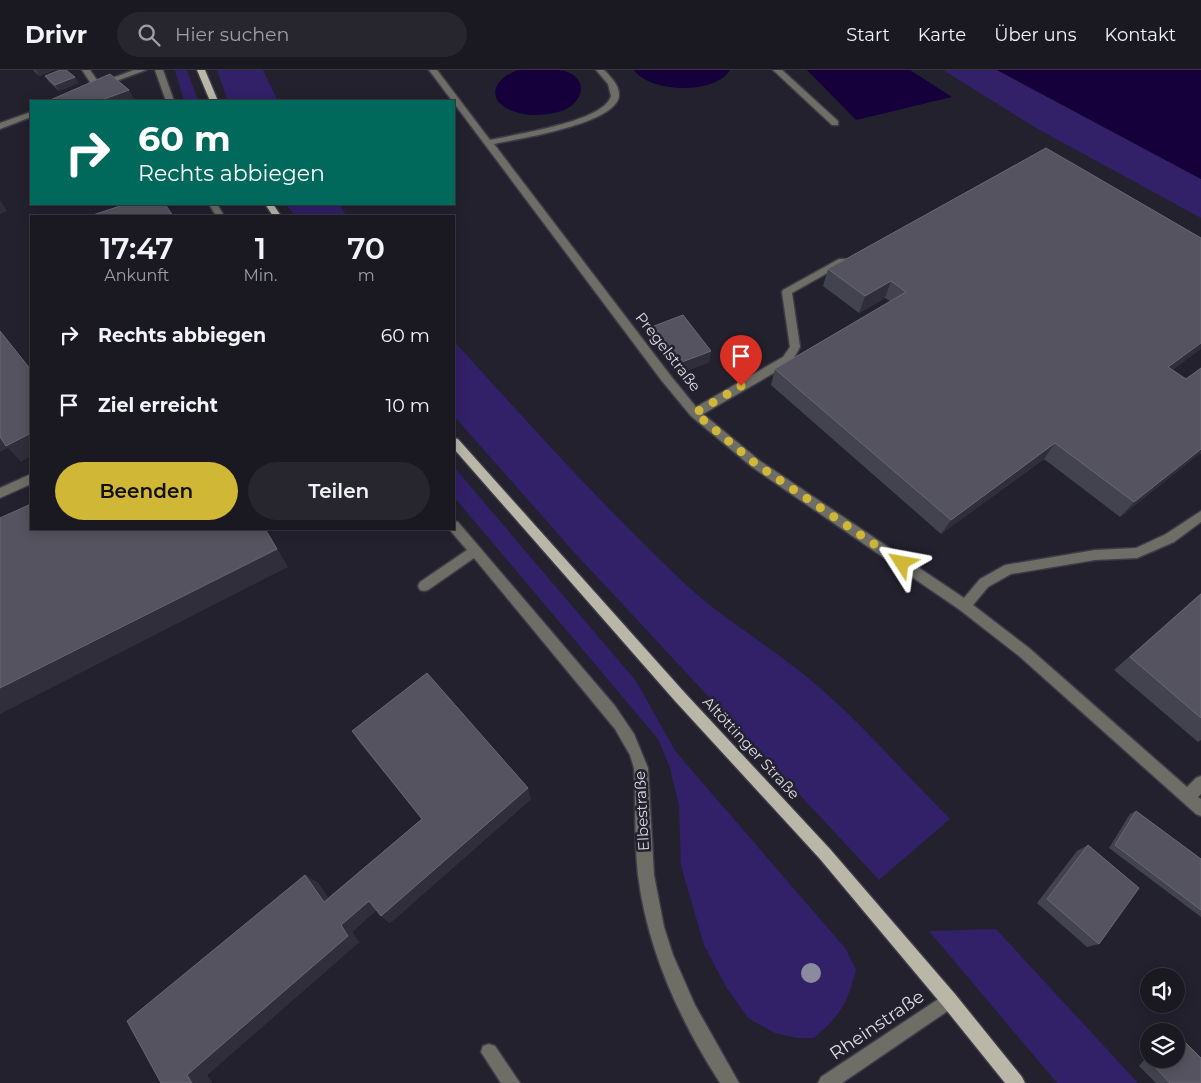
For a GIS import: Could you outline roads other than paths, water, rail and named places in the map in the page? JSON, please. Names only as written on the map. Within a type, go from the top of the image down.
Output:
[{"type":"main road","points":[[201,70],[214,100]]},
{"type":"main road","name":"Altöttinger Straße","points":[[455,443],[680,697],[825,854],[950,1000],[1016,1083]]},
{"type":"street","points":[[86,70],[97,86]]},
{"type":"street","points":[[88,90],[142,70]]},
{"type":"street","points":[[159,70],[170,100]]},
{"type":"street","name":"Pregelstraße","points":[[433,70],[666,378],[695,413],[756,464],[965,606],[1024,652],[1201,809]]},
{"type":"street","points":[[487,143],[580,122],[610,106],[615,98],[615,88],[600,70]]},
{"type":"street","points":[[777,70],[835,123]]},
{"type":"street","points":[[0,126],[30,114]]},
{"type":"street","points":[[695,413],[787,360],[795,346],[787,292],[855,254]]},
{"type":"street","points":[[0,493],[30,479]]},
{"type":"street","points":[[965,606],[984,583],[1009,569],[1095,555],[1137,553],[1170,538],[1201,516]]},
{"type":"street","name":"Elbestraße","points":[[455,527],[607,709],[635,749],[642,780],[646,875],[651,906],[667,958],[692,1017],[730,1083]]},
{"type":"street","points":[[424,586],[475,551]]},
{"type":"street","points":[[1188,796],[1201,783]]},
{"type":"street","name":"Rheinstraße","points":[[827,1083],[950,1000]]},
{"type":"street","points":[[489,1052],[511,1083]]}]
